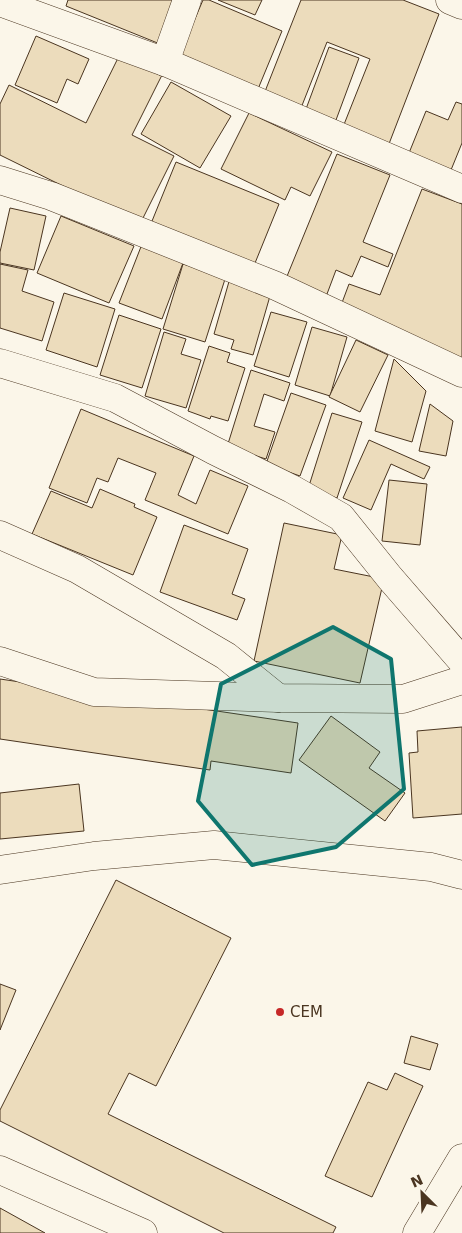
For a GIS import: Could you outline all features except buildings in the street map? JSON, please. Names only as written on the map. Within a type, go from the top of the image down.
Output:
[{"type":"street","points":[[165,62],[187,0]]},
{"type":"street","points":[[450,0],[462,5]]},
{"type":"street","points":[[0,2],[165,62],[462,189]]},
{"type":"street","points":[[0,180],[51,196],[274,286],[462,373]]},
{"type":"street","points":[[0,363],[115,398],[292,489],[341,517],[390,578],[462,661]]},
{"type":"street","points":[[0,535],[77,569],[226,656],[278,698]]},
{"type":"street","points":[[0,661],[94,692],[278,698],[403,699],[462,680]]},
{"type":"street","points":[[0,870],[94,856],[214,844],[430,867],[462,876]]},
{"type":"street","points":[[417,1233],[462,1158]]},
{"type":"street","points":[[0,1170],[144,1233]]},
{"type":"highlighted area","points":[[333,627],[391,659],[404,789],[336,847],[252,865],[198,801],[221,684]]},
{"type":"place","name":"CEM","points":[[280,1012]]}]
